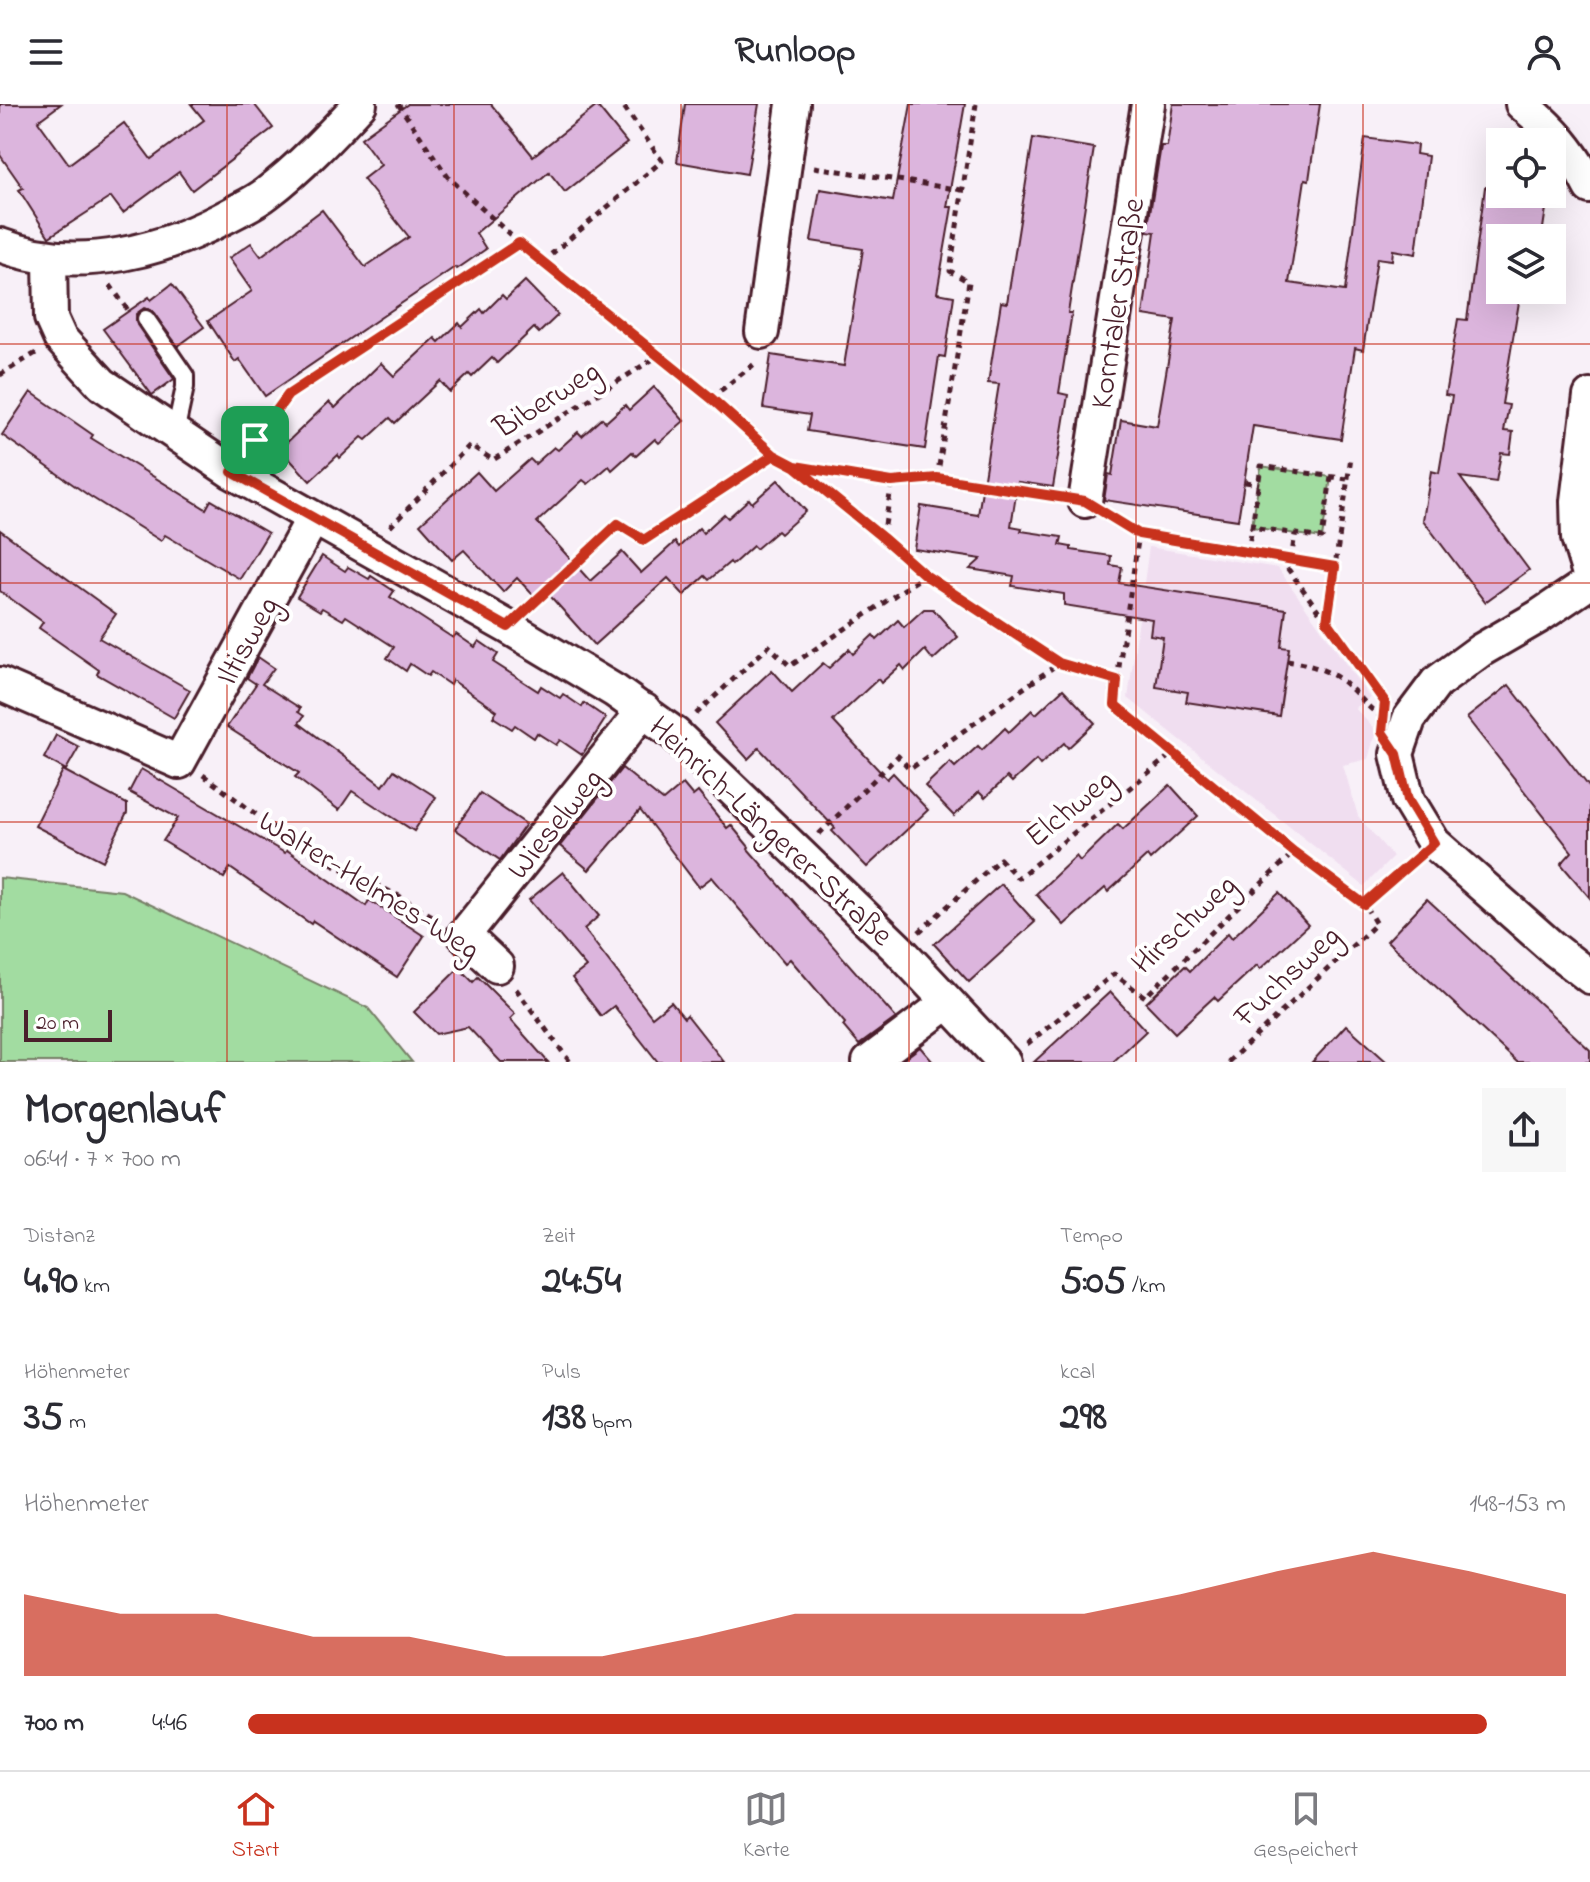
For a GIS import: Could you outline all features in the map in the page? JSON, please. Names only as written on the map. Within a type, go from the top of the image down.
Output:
[{"type":"street","points":[[0,245],[50,258],[91,258],[125,254],[199,232],[265,195],[322,144],[360,104]]},
{"type":"street","points":[[762,332],[793,104]]},
{"type":"street","name":"Korntaler Straße","points":[[1085,501],[1148,104]]},
{"type":"street","points":[[1522,104],[1574,155],[1590,187]]},
{"type":"street","points":[[50,258],[56,328]]},
{"type":"street","name":"Heinrich-Längerer-Straße","points":[[56,328],[102,384],[232,472],[508,627],[644,710],[675,734],[899,950],[947,1003],[1015,1054]]},
{"type":"street","points":[[1590,396],[1577,501],[1578,538],[1590,580],[1538,617],[1481,650],[1436,683],[1409,719],[1397,754],[1408,800],[1434,843],[1590,977]]},
{"type":"street","name":"Iltisweg","points":[[191,768],[313,518]]},
{"type":"street","points":[[0,684],[191,768]]},
{"type":"street","name":"Wieselweg","points":[[464,935],[644,710]]},
{"type":"street","name":"Walter-Helmes-Weg","points":[[464,935],[503,973]]},
{"type":"street","points":[[869,1062],[947,1003]]},
{"type":"lane","points":[[146,319],[185,376],[175,433]]},
{"type":"path","points":[[398,104],[448,177],[519,243],[711,398],[774,455],[795,466],[925,575],[1059,663],[1117,680]]},
{"type":"path","points":[[542,262],[662,161],[622,104]]},
{"type":"path","points":[[937,478],[969,282],[950,271],[976,104]]},
{"type":"path","points":[[785,163],[963,190]]},
{"type":"path","points":[[232,472],[288,395],[519,243]]},
{"type":"path","points":[[0,375],[56,328]]},
{"type":"path","points":[[711,398],[758,362],[762,332]]},
{"type":"path","name":"Biberweg","points":[[395,522],[470,445],[493,460],[658,356]]},
{"type":"path","points":[[508,627],[618,524],[644,540],[774,455]]},
{"type":"path","points":[[1327,621],[1351,457]]},
{"type":"path","points":[[795,466],[892,482],[937,478],[1085,501],[1139,534],[1335,567]]},
{"type":"path","points":[[1248,552],[1261,466],[1347,479]]},
{"type":"path","points":[[1252,527],[1322,538],[1331,477]]},
{"type":"path","points":[[883,538],[892,482]]},
{"type":"path","points":[[1245,482],[1259,484]]},
{"type":"path","points":[[1139,534],[1115,705],[1294,852],[1364,904],[1434,843]]},
{"type":"path","points":[[1291,560],[1295,534]]},
{"type":"path","points":[[1280,558],[1385,702],[1381,717],[1347,685],[1327,672],[1287,661]]},
{"type":"path","points":[[697,714],[769,646],[790,666],[925,575]]},
{"type":"path","points":[[823,830],[898,756],[910,769],[1059,663]]},
{"type":"path","name":"Elchweg","points":[[926,926],[1000,859],[1018,878],[1173,753]]},
{"type":"path","name":"Walter-Helmes-Weg","points":[[191,768],[304,850],[399,896],[464,935]]},
{"type":"path","name":"Hirschweg","points":[[1015,1054],[1114,974],[1145,997],[1294,852]]},
{"type":"path","name":"Fuchsweg","points":[[1228,1062],[1376,924],[1364,904]]},
{"type":"path","name":"Walter-Helmes-Weg","points":[[503,973],[570,1062]]},
{"type":"shaded area","points":[[1149,547],[1278,568],[1370,698],[1355,708],[1376,731],[1368,759],[1343,765],[1358,816],[1393,857],[1364,886],[1128,698]]},
{"type":"green space","points":[[1261,466],[1331,477],[1322,538],[1252,527]]},
{"type":"green space","points":[[0,878],[122,891],[368,1008],[412,1062],[0,1062]]},
{"type":"building","points":[[0,104],[61,104],[38,121],[69,164],[124,123],[151,159],[204,120],[191,104],[254,104],[273,128],[192,190],[179,172],[123,213],[111,197],[49,237],[19,190],[23,188],[0,155]]},
{"type":"building","points":[[408,104],[491,104],[533,156],[597,106],[627,143],[565,192],[549,172],[476,233],[486,249],[265,396],[239,359],[235,362],[208,321],[252,291],[229,258],[251,243],[261,256],[322,210],[365,267],[409,237],[363,179],[381,165],[361,138]]},
{"type":"building","points":[[685,104],[759,104],[747,174],[677,162]]},
{"type":"building","points":[[911,104],[965,104],[947,207],[952,207],[937,293],[954,296],[945,357],[939,356],[925,449],[807,431],[810,415],[763,408],[771,355],[844,366],[863,249],[811,241],[820,189],[893,201]]},
{"type":"building","points":[[1173,104],[1320,104],[1289,283],[1345,291],[1365,138],[1417,145],[1416,154],[1428,156],[1416,254],[1393,250],[1392,260],[1377,258],[1363,350],[1355,348],[1341,439],[1253,426],[1238,520],[1104,500],[1108,474],[1112,475],[1121,420],[1157,426],[1175,320],[1143,315],[1155,232],[1147,231],[1161,146],[1167,146]]},
{"type":"building","points":[[1033,138],[1094,148],[1068,313],[1072,313],[1059,393],[1068,395],[1053,487],[1018,482],[1011,526],[1022,528],[1021,531],[1062,537],[1060,545],[1071,547],[1071,550],[1111,556],[1110,565],[1122,567],[1119,583],[1286,609],[1281,647],[1289,648],[1279,716],[1186,702],[1188,692],[1156,687],[1163,637],[1150,635],[1152,619],[1064,605],[1064,594],[1012,586],[1014,576],[970,569],[981,559],[914,549],[921,506],[978,515],[999,384],[988,383],[1001,302],[1007,303]]},
{"type":"building","points":[[1485,187],[1486,208],[1546,208],[1544,224],[1486,224],[1486,304],[1519,304],[1502,404],[1509,405],[1504,431],[1513,432],[1510,454],[1501,453],[1496,482],[1460,477],[1529,570],[1485,602],[1423,520],[1431,471],[1439,473],[1452,396],[1445,395],[1458,319],[1467,320]]},
{"type":"building","points":[[525,281],[558,315],[539,333],[534,328],[497,363],[492,358],[450,392],[440,381],[395,423],[390,418],[366,440],[362,437],[310,481],[280,449],[329,402],[335,408],[381,363],[394,376],[435,338],[439,342],[459,323],[462,327],[481,309],[484,313],[502,295],[506,299]]},
{"type":"building","points":[[172,284],[204,327],[178,346],[151,310],[144,308],[136,314],[137,325],[174,379],[152,395],[103,329]]},
{"type":"building","points":[[654,387],[684,421],[659,443],[655,439],[636,456],[632,452],[612,470],[609,466],[588,484],[583,480],[537,522],[590,581],[622,552],[641,573],[675,542],[679,547],[699,528],[703,533],[724,514],[728,518],[749,499],[752,503],[778,480],[806,511],[780,534],[777,531],[756,549],[753,546],[709,580],[705,576],[684,595],[668,578],[594,645],[543,588],[534,596],[517,578],[503,592],[464,550],[452,560],[420,524],[477,472],[494,491],[530,459],[535,464],[554,447],[558,450],[578,432],[582,436],[602,418],[606,422],[625,405],[629,410]]},
{"type":"building","points":[[31,392],[93,435],[91,438],[206,509],[211,500],[268,533],[240,579],[165,535],[161,541],[2,435]]},
{"type":"building","points":[[0,530],[116,614],[99,638],[190,690],[174,718],[97,674],[99,670],[39,628],[43,622],[0,591]]},
{"type":"building","points":[[322,556],[345,571],[348,567],[369,579],[371,576],[394,591],[390,597],[453,638],[456,634],[475,647],[479,641],[498,654],[493,662],[538,691],[541,686],[560,698],[563,694],[606,718],[582,755],[560,740],[556,745],[537,733],[534,738],[515,725],[512,729],[493,717],[497,711],[452,680],[450,685],[431,672],[428,676],[410,664],[406,671],[387,658],[394,647],[346,616],[343,620],[297,597]]},
{"type":"building","points":[[924,609],[933,609],[958,637],[933,660],[925,650],[905,670],[901,665],[881,683],[878,679],[833,721],[887,779],[893,773],[928,810],[867,867],[832,831],[835,828],[759,748],[748,759],[715,723],[772,670],[792,692],[823,663],[829,668],[849,649],[853,654],[873,635],[877,640],[898,620],[904,627]]},
{"type":"building","points":[[258,657],[274,668],[262,684],[300,708],[298,712],[304,716],[299,723],[383,786],[394,770],[436,797],[414,831],[352,791],[339,810],[295,777],[299,773],[227,727],[256,684],[247,678]]},
{"type":"building","points":[[1509,685],[1590,788],[1590,898],[1561,864],[1572,852],[1467,718]]},
{"type":"building","points":[[1063,689],[1095,723],[1068,748],[1064,743],[1040,765],[1036,760],[1012,782],[1007,777],[985,798],[979,792],[954,816],[925,786],[950,762],[955,767],[978,746],[982,750],[1005,728],[1009,732],[1032,710],[1036,714]]},
{"type":"building","points":[[56,735],[79,747],[66,770],[44,758]]},
{"type":"building","points":[[622,768],[663,801],[683,784],[693,796],[698,792],[727,828],[731,825],[748,849],[896,1018],[859,1045],[843,1026],[845,1023],[790,959],[785,963],[712,877],[699,887],[640,810],[589,870],[560,846]]},
{"type":"building","points":[[141,769],[285,853],[287,850],[366,906],[369,900],[424,936],[397,977],[313,921],[311,924],[230,868],[224,878],[163,841],[178,818],[129,792]]},
{"type":"building","points":[[63,770],[127,804],[127,813],[103,861],[35,826]]},
{"type":"building","points":[[1170,785],[1198,816],[1150,860],[1147,856],[1108,892],[1105,888],[1064,925],[1036,894],[1076,856],[1080,861],[1118,824],[1123,829]]},
{"type":"building","points":[[480,793],[526,824],[500,860],[455,829]]},
{"type":"building","points":[[563,872],[599,916],[584,929],[652,1017],[671,1002],[684,1018],[687,1015],[724,1062],[658,1062],[614,1006],[601,1016],[572,978],[586,967],[529,900]]},
{"type":"building","points":[[1001,884],[1035,922],[969,982],[934,944]]},
{"type":"building","points":[[1279,893],[1308,925],[1260,969],[1257,965],[1218,1001],[1214,997],[1175,1033],[1146,1003],[1185,966],[1190,971],[1228,933],[1232,938]]},
{"type":"building","points":[[1427,899],[1590,1050],[1590,1062],[1517,1062],[1387,941]]},
{"type":"building","points":[[459,968],[473,982],[478,977],[515,1014],[510,1019],[548,1062],[501,1062],[468,1027],[436,1034],[414,1012]]},
{"type":"building","points":[[1110,992],[1146,1031],[1113,1062],[1034,1062]]},
{"type":"building","points":[[1346,1025],[1387,1062],[1312,1062]]},
{"type":"building","points":[[920,1047],[933,1062],[900,1062]]},
{"type":"route","points":[[255,440],[232,472],[508,627],[618,524],[644,540],[774,455],[795,466],[892,482],[937,478],[1085,501],[1139,534],[1335,567],[1327,621],[1385,702],[1381,717],[1382,732],[1397,754],[1408,800],[1434,843],[1364,904],[1294,852],[1115,705],[1117,680],[1059,663],[925,575],[795,466],[774,455],[711,398],[519,243],[288,395],[255,440]]}]
